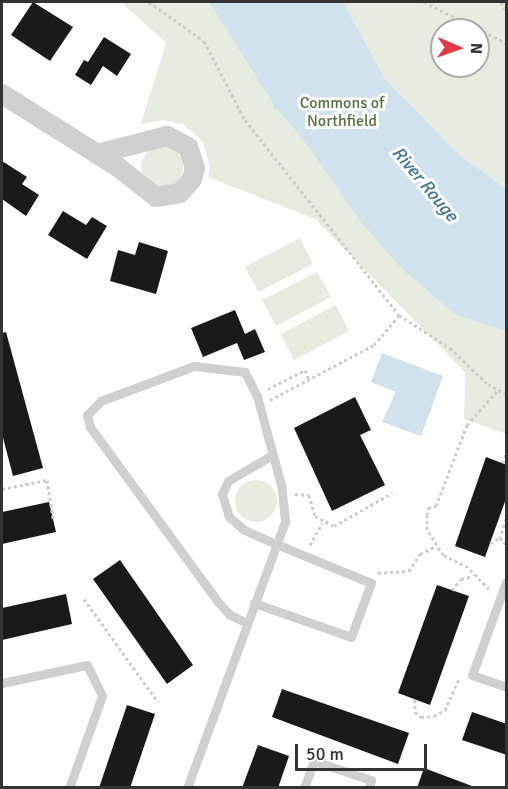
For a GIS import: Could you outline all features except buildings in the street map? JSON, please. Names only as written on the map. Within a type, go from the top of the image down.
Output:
[{"type":"street","points":[[2,94],[97,154],[156,197],[180,193],[192,179],[195,168],[188,147],[167,135],[97,154]]},
{"type":"lane","points":[[187,788],[285,521],[283,496],[257,399],[245,372],[194,366],[101,401],[87,416],[90,427],[218,602],[230,615],[246,623]]},
{"type":"lane","points":[[254,603],[351,637],[371,584],[243,529],[230,517],[222,494],[228,481],[239,472],[272,455]]},
{"type":"lane","points":[[507,582],[472,675],[507,687]]},
{"type":"lane","points":[[2,683],[87,665],[102,696],[69,788]]},
{"type":"lane","points":[[304,788],[314,761],[372,780],[369,788]]},
{"type":"path","points":[[149,2],[204,41],[245,120],[399,315],[450,348],[498,391],[507,394]]},
{"type":"path","points":[[424,2],[507,43]]},
{"type":"path","points":[[501,2],[507,10]]},
{"type":"path","points":[[257,399],[310,381],[374,345],[399,315]]},
{"type":"path","points":[[257,399],[305,370],[310,381]]},
{"type":"path","points":[[490,594],[473,576],[468,567],[450,560],[436,546],[427,529],[428,508],[436,506],[467,425],[498,391]]},
{"type":"path","points":[[503,464],[507,453]]},
{"type":"path","points":[[2,489],[46,480],[53,519]]},
{"type":"path","points":[[283,496],[309,495],[315,516],[322,523],[339,525],[376,499],[392,493]]},
{"type":"path","points":[[490,543],[500,538],[507,519]]},
{"type":"path","points":[[314,534],[322,523]]},
{"type":"path","points":[[500,538],[507,544]]},
{"type":"path","points":[[376,573],[410,571],[420,554],[436,546]]},
{"type":"path","points":[[452,590],[460,579],[473,576]]},
{"type":"path","points":[[84,599],[158,702]]},
{"type":"path","points":[[415,699],[415,712],[421,717],[434,716],[448,704],[461,672]]},
{"type":"green space","name":"Commons of Northfield","points":[[121,2],[506,2],[506,434],[464,419],[465,372],[315,219],[208,177],[210,167],[203,142],[183,124],[163,120],[141,124],[166,43]]},
{"type":"green space","points":[[162,146],[177,152],[183,167],[177,182],[162,188],[147,182],[141,167],[147,152]]},
{"type":"green space","points":[[300,238],[313,264],[258,292],[245,267]]},
{"type":"green space","points":[[317,272],[331,297],[276,326],[262,300]]},
{"type":"green space","points":[[336,305],[349,331],[294,360],[281,334]]},
{"type":"green space","points":[[256,480],[264,481],[271,486],[276,493],[276,509],[271,516],[264,521],[256,522],[248,521],[241,516],[236,509],[235,501],[236,493],[241,486],[248,481]]},
{"type":"water","name":"River Rouge","points":[[209,2],[343,2],[384,78],[459,155],[506,189],[506,331],[456,315],[402,269],[358,218],[308,146],[278,110],[273,109],[273,103]]},
{"type":"water","points":[[382,353],[443,376],[421,436],[382,422],[396,392],[371,382]]}]
